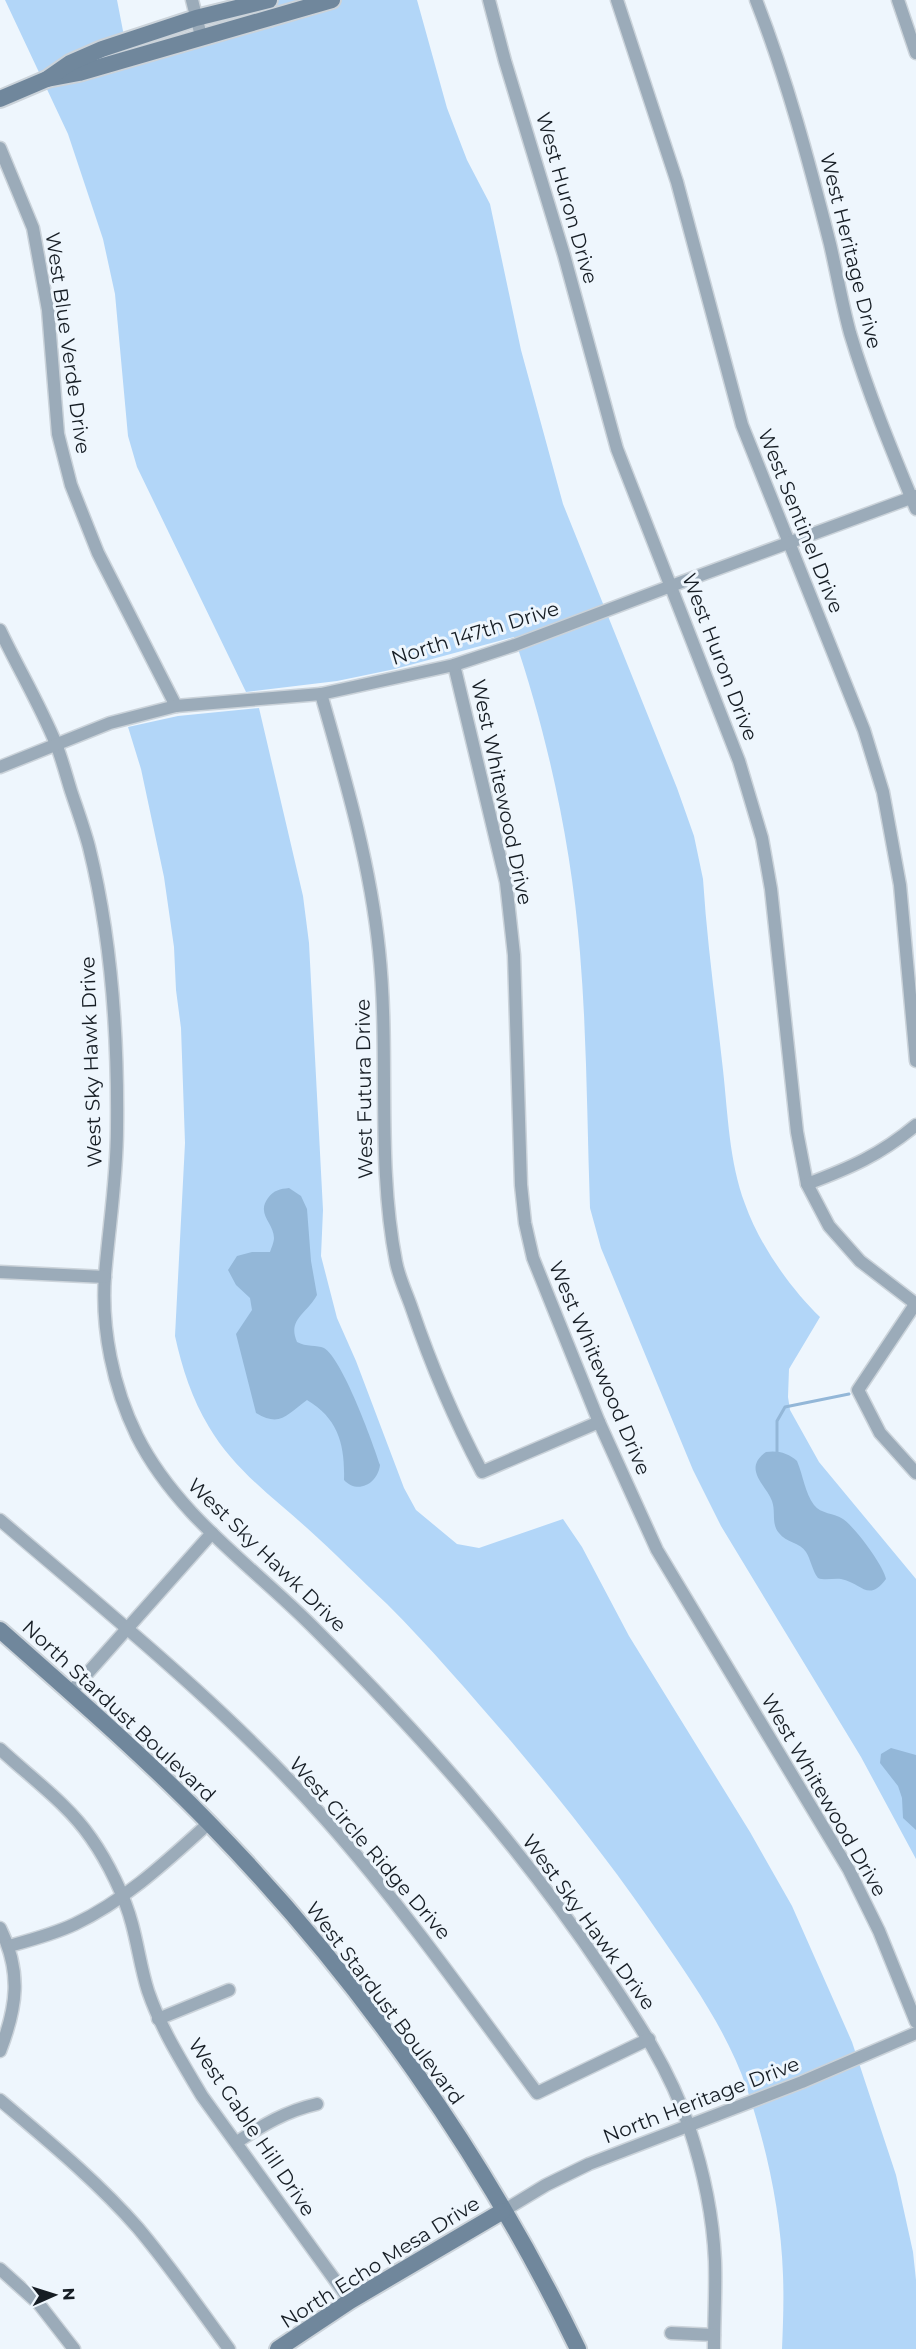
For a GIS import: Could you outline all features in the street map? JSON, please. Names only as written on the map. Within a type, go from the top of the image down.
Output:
[{"type":"street","points":[[192,0],[201,36]]},
{"type":"street","points":[[0,99],[47,79],[70,63],[91,54],[196,18],[269,0]]},
{"type":"street","points":[[47,79],[79,73],[332,0]]},
{"type":"street","name":"West Huron Drive","points":[[489,0],[505,62],[564,255],[617,449],[739,761],[762,838],[771,889],[797,1132],[807,1184],[829,1226],[860,1261],[916,1303]]},
{"type":"street","name":"West Sentinel Drive","points":[[617,0],[677,182],[742,426],[864,730],[883,792],[900,885],[916,1061]]},
{"type":"street","name":"West Heritage Drive","points":[[756,0],[776,52],[801,137],[830,246],[849,330],[863,375],[915,501]]},
{"type":"street","points":[[898,0],[916,53]]},
{"type":"street","name":"West Blue Verde Drive","points":[[0,148],[33,228],[48,310],[58,434],[71,486],[98,553],[176,706]]},
{"type":"street","name":"North 147th Drive","points":[[0,767],[111,723],[176,706],[321,694],[454,665],[515,645],[789,543],[915,501]]},
{"type":"street","name":"West Sky Hawk Drive","points":[[0,631],[57,746],[89,846],[105,925],[113,1015],[117,1129],[113,1215],[105,1277],[106,1319],[110,1354],[120,1394],[136,1434],[159,1474],[180,1501],[297,1611],[363,1677],[474,1801],[548,1892],[649,2039],[688,2125],[707,2197],[715,2260],[714,2349]]},
{"type":"street","name":"West Whitewood Drive","points":[[454,665],[506,882],[514,955],[521,1185],[525,1223],[533,1258],[599,1422],[657,1550],[849,1870],[879,1931],[916,2022]]},
{"type":"street","name":"West Futura Drive","points":[[321,694],[369,876],[380,951],[386,1096],[386,1189],[396,1264],[426,1349],[459,1429],[482,1472],[599,1422]]},
{"type":"street","points":[[807,1184],[859,1164],[894,1144],[916,1125]]},
{"type":"street","points":[[0,1272],[105,1277]]},
{"type":"street","points":[[916,1303],[858,1390],[880,1433],[916,1473]]},
{"type":"street","name":"West Circle Ridge Drive","points":[[0,1520],[128,1628],[251,1741],[326,1820],[427,1942],[537,2093],[649,2039]]},
{"type":"street","points":[[70,1693],[212,1533]]},
{"type":"street","name":"North Stardust Boulevard","points":[[0,1630],[209,1823]]},
{"type":"street","name":"West Gable Hill Drive","points":[[0,1749],[62,1806],[91,1838],[123,1896],[147,1989],[158,2019],[202,2096],[350,2301]]},
{"type":"street","points":[[9,1946],[75,1924],[123,1896],[209,1823]]},
{"type":"street","name":"West Stardust Boulevard","points":[[209,1823],[303,1925],[407,2060],[503,2211],[578,2349]]},
{"type":"street","points":[[0,1929],[9,1946],[16,1982],[10,2027],[0,2051]]},
{"type":"street","points":[[158,2019],[229,1990]]},
{"type":"street","name":"North Heritage Drive","points":[[503,2211],[546,2185],[589,2164],[860,2059],[916,2033]]},
{"type":"street","points":[[0,2100],[81,2171],[137,2226],[182,2283],[229,2349]]},
{"type":"street","points":[[237,2142],[270,2120],[294,2109],[316,2104]]},
{"type":"street","name":"North Echo Mesa Drive","points":[[278,2349],[350,2301],[503,2211]]},
{"type":"street","points":[[0,2269],[39,2304],[74,2349]]},
{"type":"street","points":[[671,2333],[714,2335]]},
{"type":"shaded area","points":[[5,0],[117,0],[124,36],[135,66],[200,45],[274,27],[265,0],[417,0],[447,108],[467,160],[490,204],[521,350],[563,504],[677,788],[694,836],[703,879],[730,1138],[740,1188],[751,1219],[767,1250],[798,1293],[820,1317],[789,1369],[790,1410],[819,1462],[916,1579],[916,1859],[861,1757],[721,1526],[693,1470],[601,1248],[590,1208],[582,985],[571,873],[548,753],[514,637],[395,669],[337,681],[246,692],[137,467],[128,436],[115,294],[103,239],[68,134]]},
{"type":"shaded area","points":[[259,708],[303,896],[309,943],[323,1210],[321,1256],[337,1318],[356,1361],[404,1488],[416,1510],[457,1544],[479,1548],[563,1519],[582,1547],[629,1636],[750,1832],[792,1906],[852,2042],[896,2175],[913,2252],[916,2280],[916,2349],[782,2349],[782,2252],[772,2181],[747,2089],[730,2048],[709,2009],[625,1885],[569,1811],[510,1740],[387,1604],[241,1469],[219,1442],[193,1394],[175,1336],[185,1143],[181,1028],[174,947],[164,877],[141,769],[128,727],[178,716]]},
{"type":"shaded area","points":[[289,1188],[301,1196],[307,1209],[311,1261],[317,1295],[296,1322],[295,1334],[297,1342],[324,1348],[331,1355],[356,1402],[380,1465],[376,1477],[361,1487],[355,1487],[344,1480],[343,1456],[338,1434],[318,1407],[307,1400],[289,1414],[278,1419],[256,1413],[236,1334],[252,1310],[250,1298],[236,1285],[228,1270],[237,1256],[252,1252],[270,1252],[274,1238],[265,1214],[265,1204],[275,1192]]},
{"type":"shaded area","points":[[766,1452],[783,1453],[797,1461],[814,1505],[848,1523],[874,1556],[886,1579],[880,1586],[869,1591],[841,1579],[818,1578],[803,1549],[779,1533],[775,1526],[772,1501],[756,1471],[759,1458]]},
{"type":"shaded area","points":[[891,1748],[916,1755],[916,1830],[903,1818],[902,1798],[898,1786],[880,1763],[881,1754]]},
{"type":"waterway","points":[[777,1455],[777,1421],[785,1407],[849,1394]]}]
